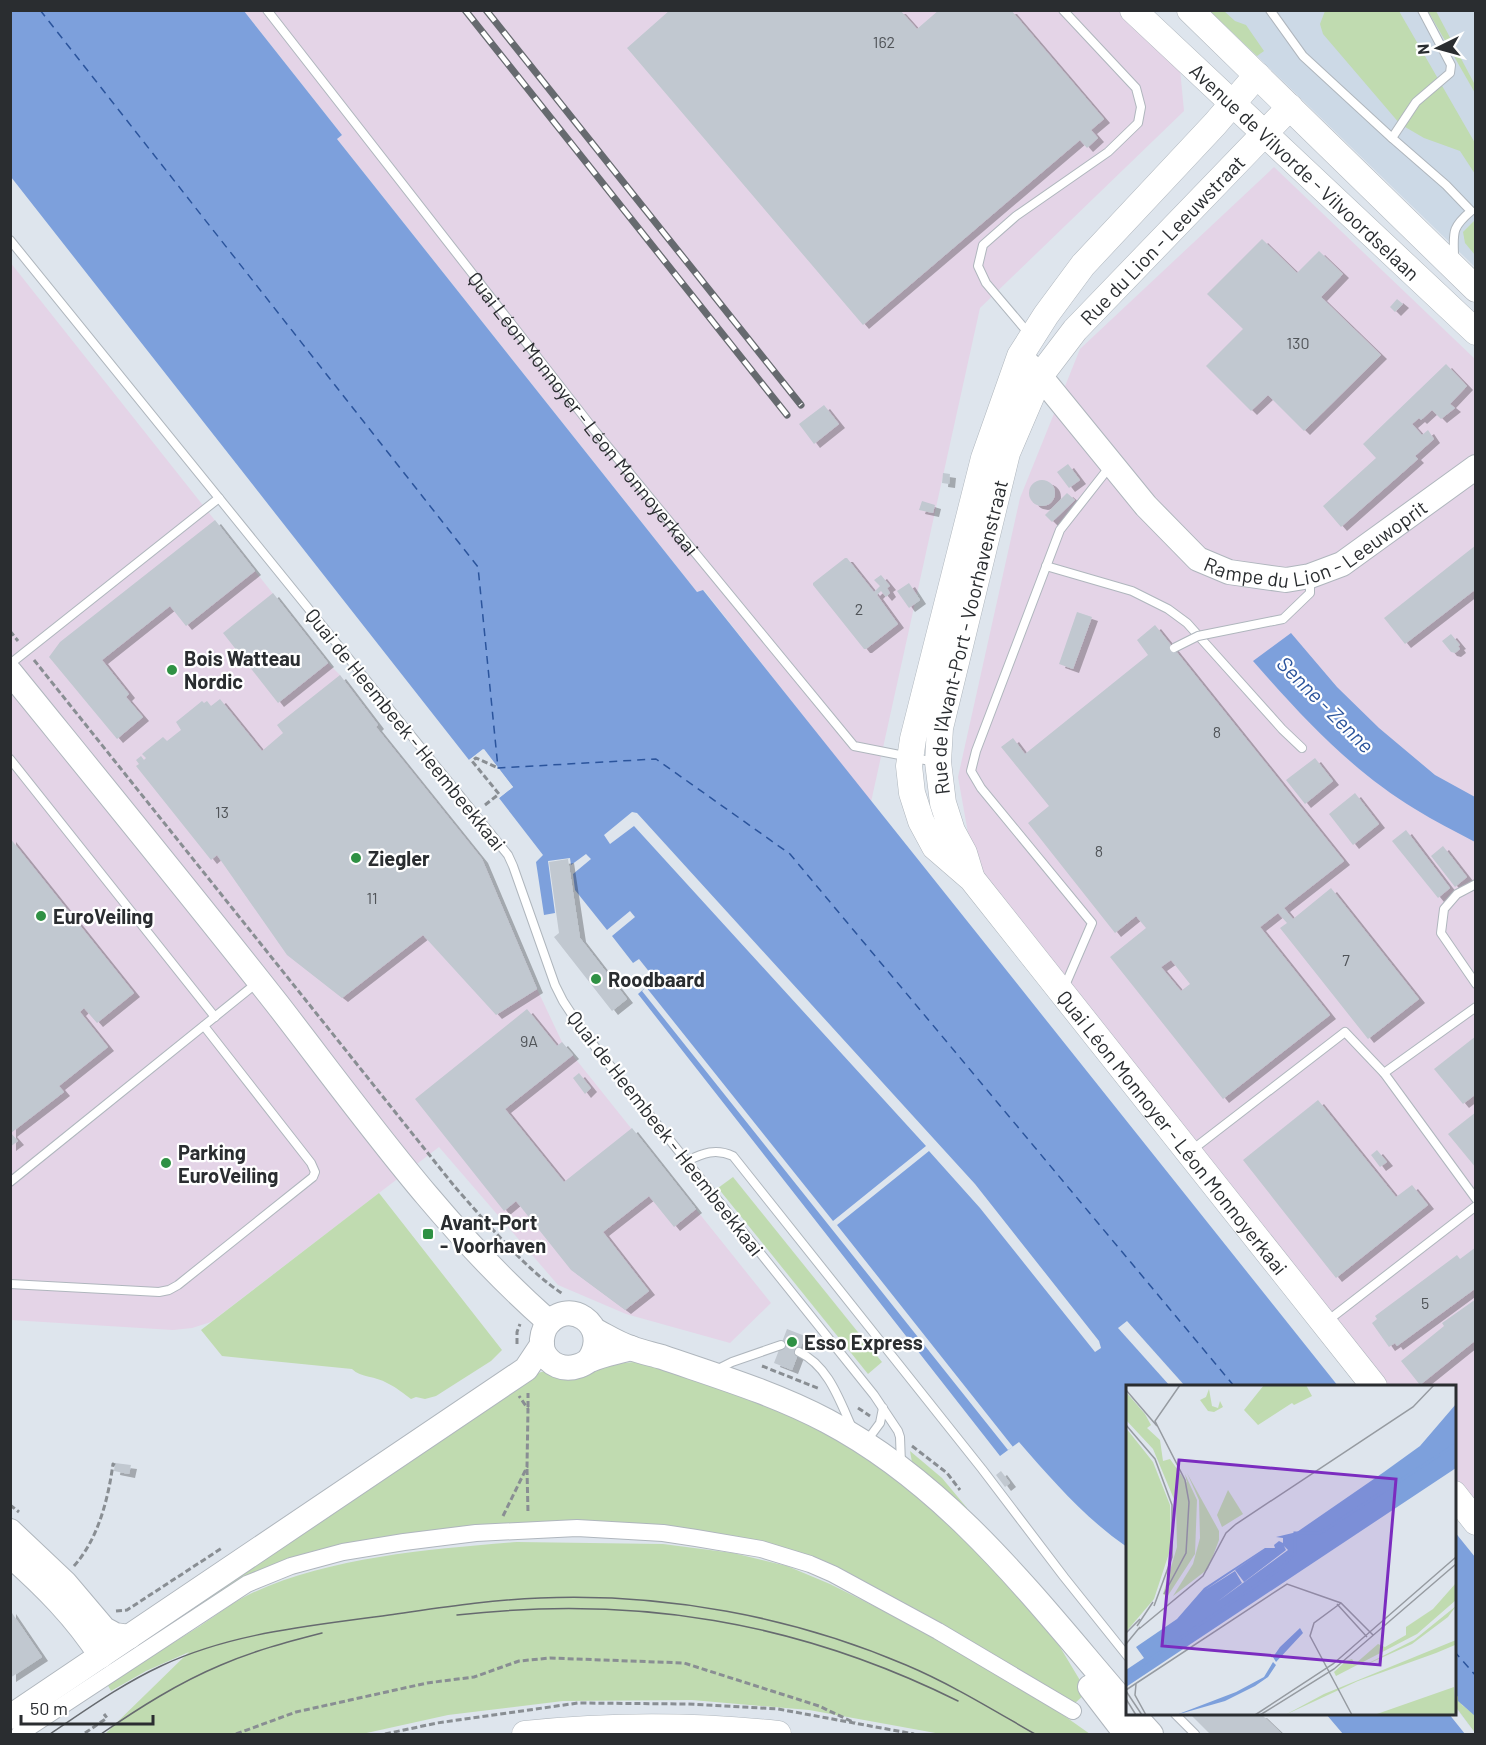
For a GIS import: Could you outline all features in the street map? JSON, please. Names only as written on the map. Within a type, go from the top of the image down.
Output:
[{"type":"main road","name":"Avenue de Vilvorde - Vilvoordselaan","points":[[1133,10],[1476,332]]},
{"type":"main road","name":"Avenue de Vilvorde - Vilvoordselaan","points":[[1190,10],[1476,289]]},
{"type":"main road","name":"Rue du Lion - Leeuwstraat","points":[[1026,347],[1083,265],[1215,124],[1257,75]]},
{"type":"main road","name":"Rue du Lion - Leeuwstraat","points":[[1040,376],[1075,330],[1290,107]]},
{"type":"main road","name":"Rue de l'Avant-Port - Voorhavenstraat","points":[[972,879],[935,847],[921,821],[912,793],[910,756],[984,458],[1026,347]]},
{"type":"main road","name":"Rampe du Lion - Leeuwoprit","points":[[1026,347],[1040,376],[1146,506],[1198,559],[1229,572],[1286,580],[1310,576],[1342,564],[1476,467]]},
{"type":"main road","name":"Rue de l'Avant-Port - Voorhavenstraat","points":[[972,879],[943,803],[938,762],[940,728],[1007,453],[1040,376]]},
{"type":"main road","points":[[10,672],[259,981],[410,1175],[468,1244],[549,1322]]},
{"type":"main road","name":"Quai Léon Monnoyer - Léon Monnoyerkaai","points":[[972,879],[1373,1385]]},
{"type":"main road","points":[[569,1313],[579,1315],[588,1321],[594,1330],[597,1341],[595,1351],[581,1366],[572,1368],[548,1355],[543,1332],[549,1322],[558,1316],[569,1313]]},
{"type":"main road","points":[[594,1330],[631,1348],[710,1373],[802,1408],[861,1441],[901,1469],[984,1541],[1036,1598],[1126,1705]]},
{"type":"main road","points":[[589,1360],[631,1348]]},
{"type":"main road","points":[[10,1717],[548,1355]]},
{"type":"main road","points":[[1456,1495],[1476,1522]]},
{"type":"main road","points":[[10,1532],[65,1583],[104,1629],[115,1635],[129,1637]]},
{"type":"main road","points":[[10,1555],[64,1606],[80,1624],[100,1656]]},
{"type":"main road","points":[[1036,1598],[1088,1684],[1126,1734]]},
{"type":"main road","points":[[1135,1715],[1151,1734]]},
{"type":"main road","points":[[525,1734],[634,1726],[778,1734]]},
{"type":"street","points":[[1433,291],[1454,268]]},
{"type":"street","points":[[19,1734],[247,1584],[263,1577],[304,1561],[343,1552],[404,1542],[529,1530],[587,1529],[663,1533],[752,1547],[789,1557],[833,1574],[938,1631],[1072,1711]]},
{"type":"lane","name":"Quai Léon Monnoyer - Léon Monnoyerkaai","points":[[267,10],[595,431],[854,746],[938,762]]},
{"type":"lane","points":[[1026,347],[978,266],[983,245],[1016,216],[1108,152],[1137,123],[1141,107],[1137,88],[1063,10]]},
{"type":"lane","points":[[1270,10],[1303,56],[1446,185],[1471,211],[1454,229],[1454,268]]},
{"type":"lane","points":[[1392,138],[1416,102],[1450,73],[1451,66],[1422,10]]},
{"type":"lane","name":"Quai de Heembeek - Heembeekkaai","points":[[10,240],[508,855],[562,1001],[584,1033],[883,1408],[900,1437],[901,1469]]},
{"type":"lane","points":[[1062,992],[1092,923],[981,788],[971,771],[976,751],[1060,530],[1111,464]]},
{"type":"lane","points":[[10,664],[219,498]]},
{"type":"lane","points":[[1046,566],[1132,591],[1168,609],[1187,623],[1282,729],[1302,748]]},
{"type":"lane","points":[[1174,648],[1198,636],[1283,619],[1310,593],[1310,576]]},
{"type":"lane","points":[[10,759],[215,1017]]},
{"type":"lane","points":[[1476,884],[1457,894],[1444,909],[1441,933],[1476,984]]},
{"type":"lane","points":[[10,1182],[259,981]]},
{"type":"lane","points":[[1384,1072],[1476,1007]]},
{"type":"lane","points":[[10,1284],[159,1292],[169,1290],[313,1177],[315,1172],[311,1162],[204,1026]]},
{"type":"lane","points":[[1189,1153],[1345,1032],[1384,1072],[1476,1199]]},
{"type":"lane","points":[[687,1161],[701,1154],[722,1150],[733,1156],[1126,1654]]},
{"type":"lane","points":[[1324,1324],[1476,1206]]},
{"type":"lane","points":[[710,1373],[732,1362],[781,1345]]},
{"type":"lane","points":[[799,1352],[811,1358],[823,1370],[861,1441],[880,1423],[883,1408]]},
{"type":"lane","points":[[1177,1715],[1195,1734]]},
{"type":"path","points":[[10,631],[455,1187],[492,1228],[554,1288]]},
{"type":"path","points":[[498,768],[476,758],[472,761],[498,795]]},
{"type":"path","points":[[518,1395],[528,1409],[529,1530]]},
{"type":"path","points":[[72,1568],[94,1537],[103,1510],[113,1464],[115,1465]]},
{"type":"path","points":[[496,1532],[527,1467]]},
{"type":"path","points":[[99,1623],[114,1610],[120,1612],[127,1610],[195,1565]]},
{"type":"path","points":[[236,1734],[296,1712],[427,1683],[474,1677],[533,1658],[684,1663],[819,1706],[855,1723],[914,1734]]},
{"type":"path","points":[[85,1733],[107,1718],[104,1714]]},
{"type":"shaded area","points":[[244,11],[1119,11],[1180,69],[1184,111],[980,308],[871,802],[704,590],[697,592],[337,139],[342,135]]},
{"type":"shaded area","points":[[1210,11],[1475,11],[1475,267],[1257,56]]},
{"type":"shaded area","points":[[1274,167],[1475,359],[1475,1504],[1456,1479],[1456,1385],[1381,1385],[976,878],[958,777],[1020,498],[1080,349]]},
{"type":"shaded area","points":[[10,262],[328,663],[340,675],[378,725],[376,727],[482,859],[562,1042],[771,1303],[730,1343],[626,1314],[558,1285],[439,1147],[211,1322],[192,1328],[173,1330],[11,1320]]},
{"type":"green space","points":[[1210,11],[1224,11],[1235,21],[1246,25],[1264,51],[1257,56]]},
{"type":"green space","points":[[1325,11],[1399,11],[1475,143],[1475,174],[1460,151],[1424,138],[1400,124],[1323,34],[1320,24]]},
{"type":"green space","points":[[1428,11],[1436,11],[1475,85],[1475,93]]},
{"type":"green space","points":[[1475,220],[1475,255],[1465,243],[1463,232]]},
{"type":"green space","points":[[733,1177],[882,1362],[868,1374],[718,1188]]},
{"type":"green space","points":[[379,1193],[502,1350],[491,1361],[436,1396],[425,1399],[416,1397],[411,1399],[390,1385],[352,1369],[222,1356],[201,1330]]},
{"type":"green space","points":[[634,1362],[652,1364],[824,1428],[937,1508],[1051,1632],[1087,1692],[1073,1705],[836,1569],[663,1527],[320,1551],[99,1675],[96,1671],[532,1376],[541,1372]]},
{"type":"green space","points":[[910,1451],[942,1478],[967,1508],[964,1510],[913,1468]]},
{"type":"green space","points":[[517,1542],[663,1544],[733,1553],[787,1566],[830,1584],[936,1637],[1029,1691],[1090,1734],[941,1734],[809,1710],[692,1700],[563,1701],[448,1715],[362,1734],[105,1734],[189,1652],[146,1671],[111,1691],[106,1682],[250,1594],[281,1581],[347,1563],[416,1552]]},
{"type":"green space","points":[[1456,1693],[1462,1705],[1475,1715],[1475,1733],[1456,1707]]},
{"type":"water","points":[[11,11],[244,11],[342,135],[337,139],[697,592],[703,590],[1337,1385],[1126,1385],[1126,1546],[1097,1524],[1057,1485],[1019,1442],[1000,1456],[638,994],[655,979],[639,959],[633,963],[612,936],[635,917],[630,911],[607,930],[575,890],[573,874],[591,859],[586,854],[571,865],[570,858],[548,861],[555,913],[544,915],[536,862],[543,855],[499,798],[513,787],[484,749],[469,760],[11,177]]},
{"type":"water","name":"Senne - Zenne","points":[[1291,633],[1337,687],[1379,728],[1435,775],[1475,797],[1475,842],[1415,809],[1370,778],[1309,722],[1253,661]]},
{"type":"water","points":[[1456,1533],[1475,1557],[1475,1716],[1458,1701],[1456,1694]]},
{"type":"water","points":[[1456,1707],[1475,1734],[1343,1734],[1327,1715],[1456,1715]]},
{"type":"pier","points":[[483,749],[513,787],[499,798],[497,795],[509,786],[483,753],[471,763],[469,760]]},
{"type":"pier","points":[[632,812],[637,813],[975,1184],[1099,1341],[1101,1348],[1095,1352],[980,1208],[929,1151],[837,1225],[1013,1447],[1008,1450],[642,991],[646,987],[833,1221],[926,1146],[634,826],[610,844],[604,835]]},
{"type":"pier","points":[[1127,1321],[1184,1385],[1169,1385],[1118,1328]]},
{"type":"pier","points":[[1456,1707],[1475,1733],[1465,1734],[1450,1715],[1456,1715]]},
{"type":"building","points":[[670,10],[900,10],[917,29],[939,10],[1011,10],[1104,119],[1091,130],[1098,138],[1087,148],[1080,140],[863,325],[627,48]]},
{"type":"building","points":[[1262,239],[1297,273],[1319,251],[1343,274],[1321,297],[1381,355],[1304,431],[1268,395],[1251,411],[1206,366],[1243,329],[1207,294]]},
{"type":"building","points":[[1397,299],[1403,304],[1395,312],[1390,307]]},
{"type":"building","points":[[1446,364],[1467,386],[1450,404],[1455,408],[1441,419],[1432,410],[1421,420],[1419,418],[1412,424],[1422,435],[1428,430],[1434,439],[1415,456],[1418,459],[1341,527],[1323,506],[1376,458],[1363,444]]},
{"type":"building","points":[[824,405],[839,424],[814,444],[799,424]]},
{"type":"building","points":[[1068,464],[1080,480],[1069,488],[1057,472]]},
{"type":"building","points":[[943,473],[950,474],[949,484],[942,483]]},
{"type":"building","points":[[1042,480],[1051,484],[1055,493],[1051,502],[1042,506],[1033,502],[1029,493],[1033,484]]},
{"type":"building","points":[[1067,493],[1075,500],[1052,522],[1045,515]]},
{"type":"building","points":[[922,501],[935,505],[933,513],[919,510]]},
{"type":"building","points":[[215,520],[255,571],[186,626],[170,606],[102,660],[129,694],[126,697],[143,717],[117,739],[49,657],[60,642]]},
{"type":"building","points":[[1476,545],[1476,589],[1405,644],[1384,618]]},
{"type":"building","points":[[845,558],[874,592],[880,586],[874,580],[881,575],[890,586],[887,588],[890,593],[886,597],[881,591],[877,595],[898,624],[866,649],[813,585]]},
{"type":"building","points":[[909,583],[920,600],[909,608],[897,591]]},
{"type":"building","points":[[273,593],[328,663],[278,703],[223,633]]},
{"type":"building","points":[[1077,612],[1092,617],[1073,669],[1059,664]]},
{"type":"building","points":[[1155,625],[1344,861],[1284,908],[1293,919],[1331,888],[1419,999],[1368,1039],[1280,928],[1287,923],[1278,913],[1260,927],[1330,1015],[1223,1099],[1110,957],[1146,928],[1136,916],[1115,933],[1028,823],[1049,806],[1001,747],[1013,738],[1025,754],[1148,655],[1137,640]],"holes":[[[1171,960],[1190,984],[1181,991],[1161,967]]]},
{"type":"building","points":[[1451,634],[1460,645],[1458,646],[1460,649],[1455,653],[1451,652],[1442,641]]},
{"type":"building","points":[[340,675],[378,725],[376,727],[482,859],[537,989],[496,1015],[423,935],[342,998],[287,955],[217,855],[211,860],[136,766],[139,764],[136,760],[141,756],[144,760],[146,758],[142,754],[163,737],[167,741],[181,730],[176,722],[202,701],[204,703],[207,701],[211,706],[220,699],[262,751],[283,733],[277,725]]},
{"type":"building","points":[[1315,758],[1333,781],[1305,804],[1286,780]]},
{"type":"building","points":[[1355,793],[1379,824],[1353,845],[1329,814]]},
{"type":"building","points":[[1406,830],[1450,888],[1438,898],[1392,841]]},
{"type":"building","name":"EuroVeiling","points":[[10,838],[134,993],[97,1023],[84,1008],[80,1012],[108,1047],[59,1086],[64,1092],[11,1133],[18,1141],[10,1147]]},
{"type":"building","points":[[1443,846],[1467,877],[1455,887],[1431,856]]},
{"type":"building","points":[[568,859],[580,938],[627,999],[612,1011],[554,937],[559,933],[549,862]]},
{"type":"building","points":[[527,1009],[557,1046],[562,1042],[573,1055],[505,1109],[564,1182],[632,1128],[696,1209],[674,1227],[649,1196],[603,1232],[649,1291],[625,1310],[571,1270],[516,1201],[504,1211],[415,1099]]},
{"type":"building","points":[[1476,1036],[1476,1094],[1463,1104],[1434,1069]]},
{"type":"building","points":[[579,1073],[591,1088],[585,1094],[573,1078]]},
{"type":"building","points":[[1318,1100],[1396,1197],[1412,1185],[1428,1205],[1336,1278],[1243,1160]]},
{"type":"building","points":[[1476,1112],[1476,1168],[1448,1134]]},
{"type":"building","points":[[1377,1150],[1387,1162],[1380,1167],[1371,1155]]},
{"type":"building","points":[[1476,1247],[1476,1288],[1397,1346],[1395,1343],[1389,1347],[1372,1323],[1377,1319],[1375,1316],[1457,1255],[1460,1259]]},
{"type":"building","points":[[1476,1299],[1476,1340],[1420,1385],[1401,1361],[1444,1326],[1442,1323]]},
{"type":"building","points":[[787,1329],[805,1336],[792,1370],[774,1363]]},
{"type":"building","points":[[115,1463],[131,1465],[129,1474],[114,1471]]},
{"type":"building","points":[[1001,1471],[1010,1483],[1005,1487],[996,1475]]},
{"type":"building","points":[[10,1610],[42,1657],[10,1678]]},
{"type":"building","points":[[1191,1715],[1262,1715],[1282,1734],[1210,1734]]},
{"type":"ferry route","points":[[40,10],[478,567],[498,768],[656,759],[790,854],[1233,1385]]},
{"type":"ferry route","points":[[1456,1653],[1476,1676]]},
{"type":"tram line","points":[[50,1734],[132,1681],[188,1654],[216,1645],[302,1627],[464,1605],[521,1599],[587,1597],[633,1599],[727,1611],[818,1633],[923,1672],[1035,1734]]},
{"type":"tram line","points":[[457,1615],[523,1610],[588,1609],[651,1612],[714,1621],[776,1633],[837,1651],[898,1674],[958,1701]]},
{"type":"tram line","points":[[101,1734],[159,1696],[205,1672],[258,1651],[322,1633]]},
{"type":"railway","points":[[465,10],[787,415]]},
{"type":"railway","points":[[486,10],[801,405]]},
{"type":"place","name":"Bois Watteau Nordic","points":[[172,670]]},
{"type":"place","name":"Ziegler","points":[[356,858]]},
{"type":"place","name":"EuroVeiling","points":[[41,916]]},
{"type":"place","name":"Roodbaard","points":[[596,979]]},
{"type":"place","name":"Parking EuroVeiling","points":[[166,1163]]},
{"type":"place","name":"Avant-Port - Voorhaven","points":[[428,1234]]},
{"type":"place","name":"Esso Express","points":[[792,1342]]}]
